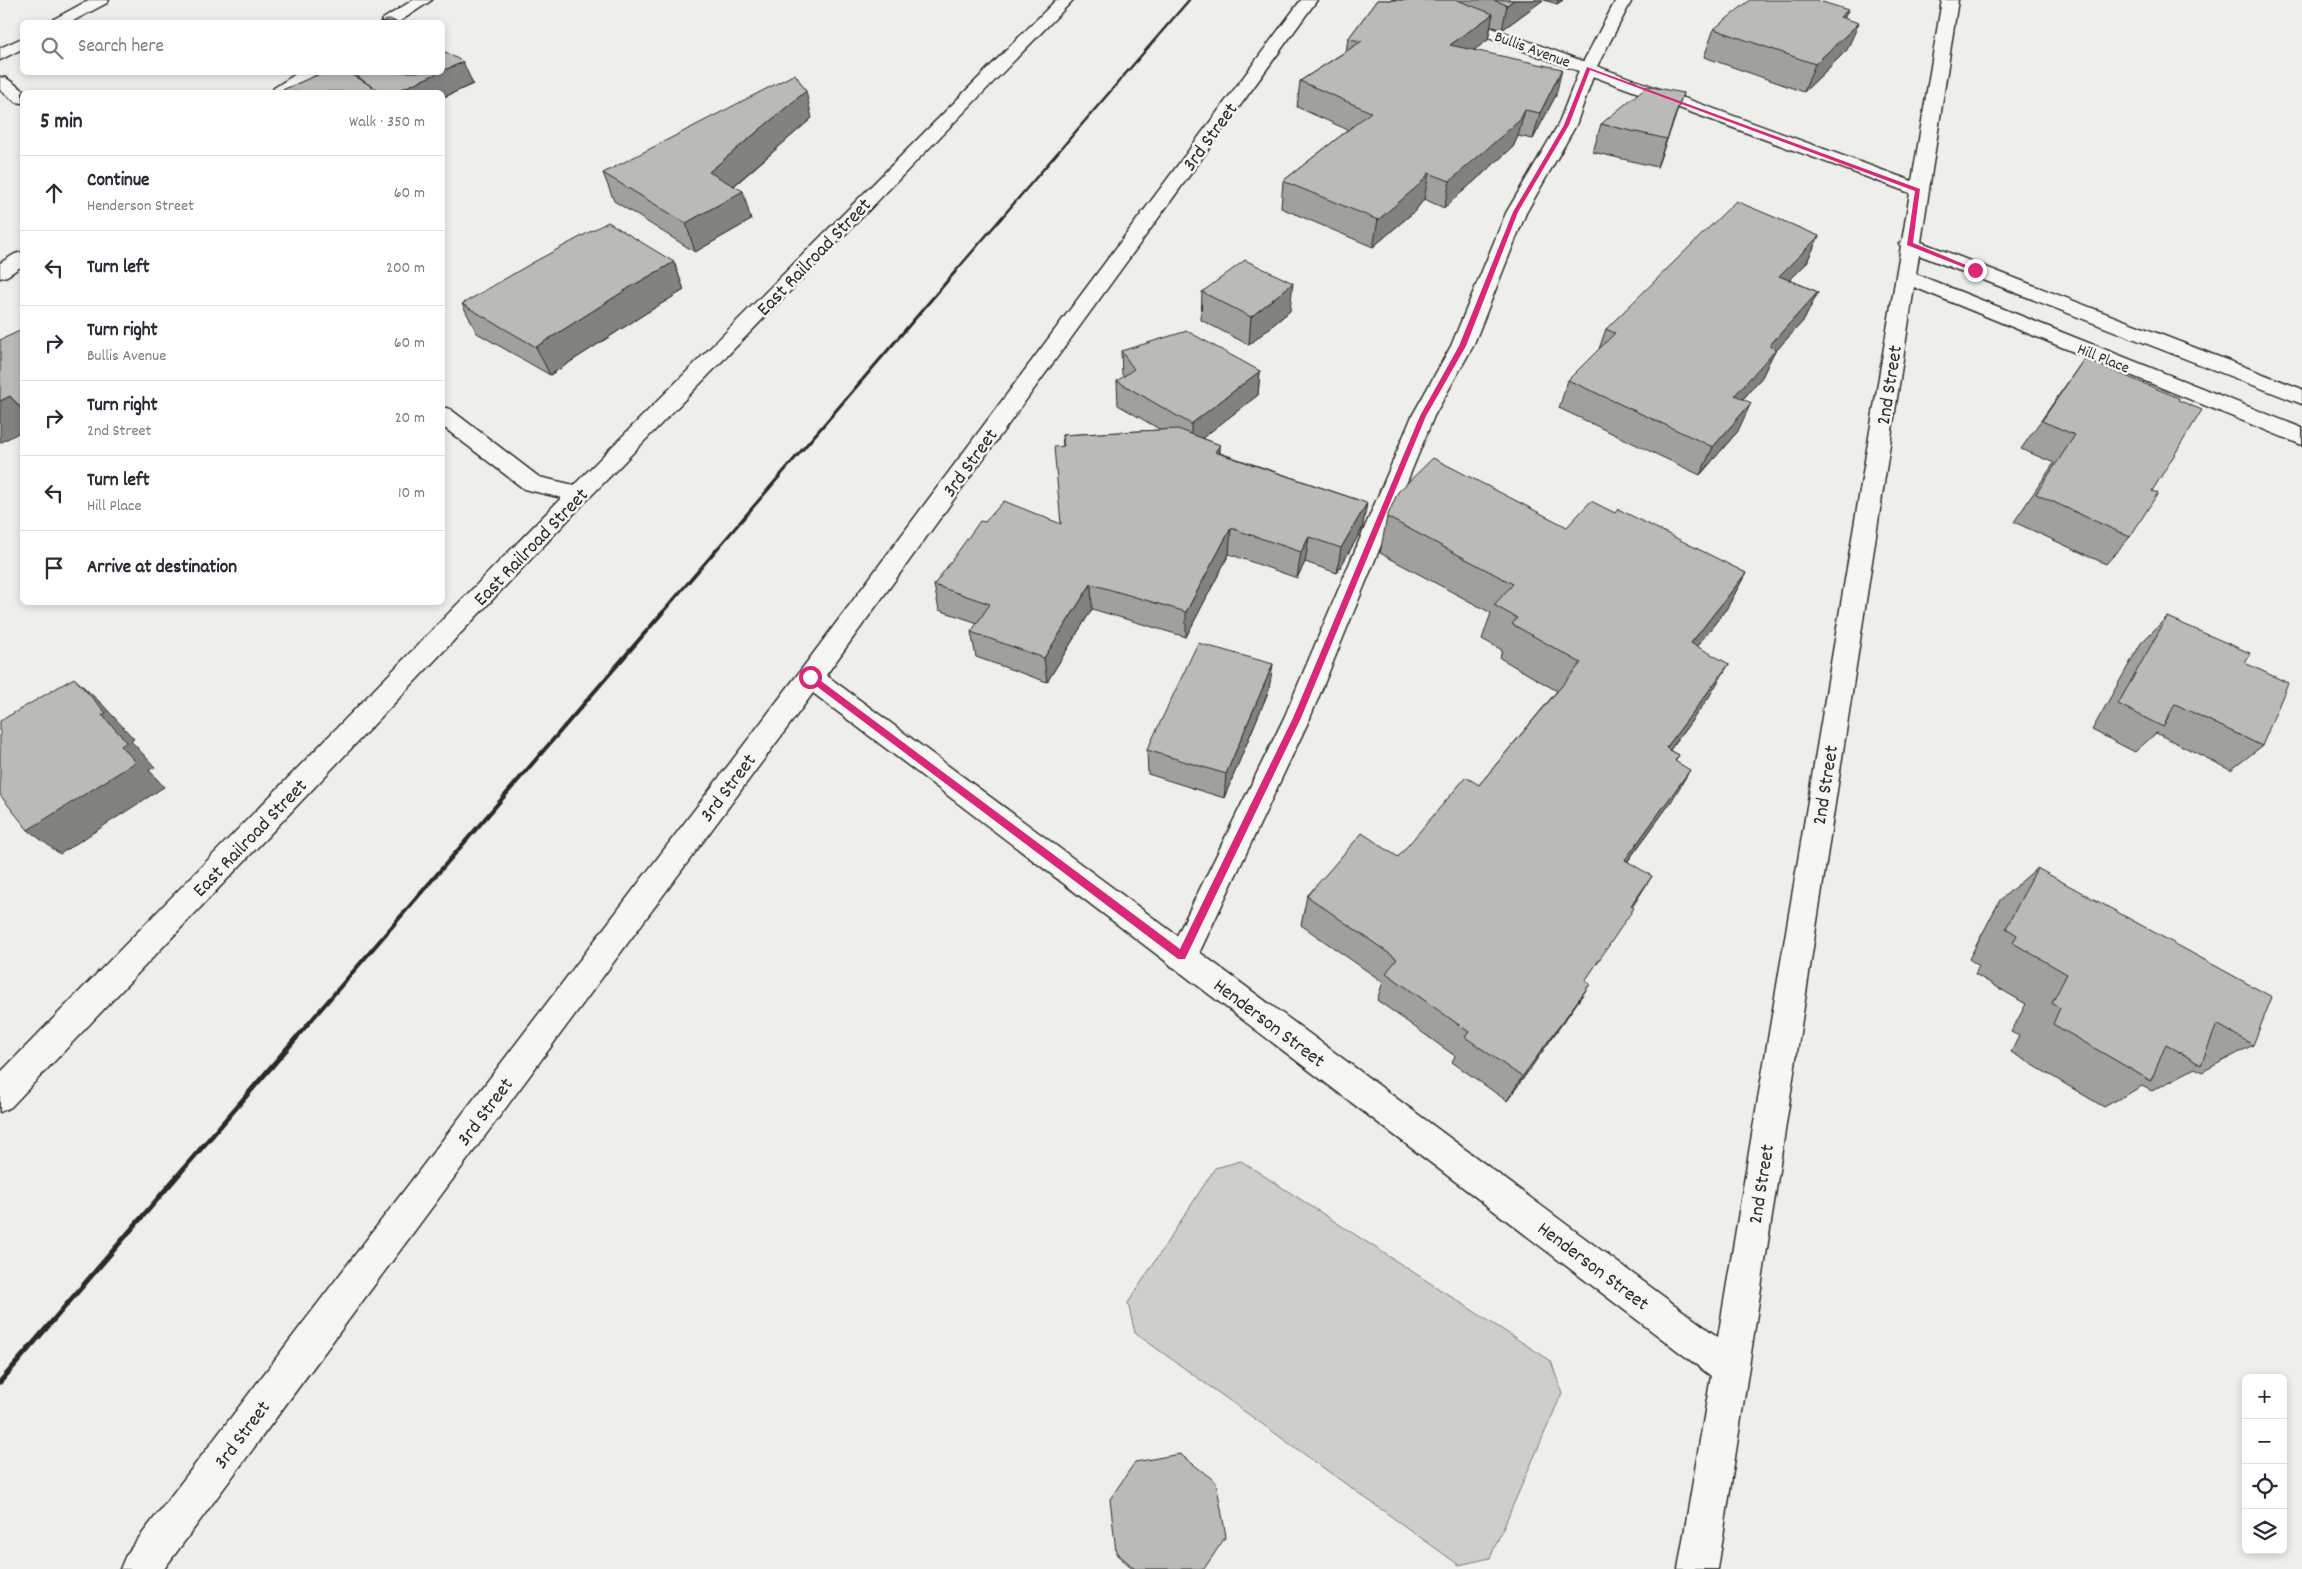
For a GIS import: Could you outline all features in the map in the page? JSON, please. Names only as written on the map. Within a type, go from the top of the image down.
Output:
[{"type":"street","points":[[64,20],[102,0]]},
{"type":"street","points":[[392,20],[424,0]]},
{"type":"street","name":"East Railroad Street","points":[[0,1096],[579,494],[1065,0]]},
{"type":"street","name":"3rd Street","points":[[140,1569],[810,677],[1309,0]]},
{"type":"street","name":"Bullis Avenue","points":[[1400,0],[1918,190]]},
{"type":"street","points":[[1182,956],[1297,718],[1423,416],[1462,346],[1516,212],[1567,125],[1588,68],[1624,0]]},
{"type":"street","name":"2nd Street","points":[[1698,1569],[1950,0]]},
{"type":"street","points":[[0,55],[20,44]]},
{"type":"street","points":[[283,90],[306,75]]},
{"type":"street","points":[[0,82],[20,97]]},
{"type":"street","name":"Hill Place","points":[[1910,244],[2302,397]]},
{"type":"street","points":[[0,272],[20,259]]},
{"type":"street","name":"Hill Place","points":[[1906,277],[2302,437]]},
{"type":"street","points":[[445,416],[532,483],[579,494]]},
{"type":"street","name":"Henderson Street","points":[[810,677],[1730,1368]]},
{"type":"shaded area","points":[[1241,1161],[1551,1361],[1562,1393],[1490,1558],[1459,1565],[1135,1333],[1128,1303],[1215,1168]]},
{"type":"building","points":[[1377,0],[1457,0],[1493,14],[1450,45],[1562,69],[1540,113],[1525,110],[1520,120],[1450,181],[1429,173],[1420,184],[1378,220],[1283,181],[1371,112],[1300,81],[1362,41],[1348,39]]},
{"type":"building","points":[[1493,0],[1514,0],[1507,5]]},
{"type":"building","points":[[1750,0],[1816,0],[1848,10],[1840,17],[1859,23],[1815,64],[1714,29]]},
{"type":"building","points":[[445,52],[463,62],[445,70]]},
{"type":"building","points":[[795,74],[806,91],[709,172],[743,191],[686,223],[603,173]]},
{"type":"building","points":[[317,75],[353,75],[378,90],[283,90]]},
{"type":"building","points":[[356,75],[433,75],[400,90],[379,90]]},
{"type":"building","points":[[1647,86],[1683,93],[1667,139],[1601,124]]},
{"type":"building","points":[[1736,201],[1819,236],[1779,276],[1818,292],[1769,346],[1776,349],[1735,395],[1751,403],[1713,447],[1568,380],[1615,333],[1606,329]]},
{"type":"building","points":[[608,222],[674,262],[632,286],[536,347],[462,304],[532,263]]},
{"type":"building","points":[[1245,260],[1293,283],[1251,317],[1202,292]]},
{"type":"building","points":[[20,331],[20,407],[10,396],[0,401],[0,340]]},
{"type":"building","points":[[1187,331],[1260,371],[1191,424],[1117,381],[1134,369],[1121,351]]},
{"type":"building","points":[[2084,359],[2179,398],[2178,400],[2202,410],[2152,491],[2158,493],[2130,537],[2036,494],[2075,435],[2042,421]]},
{"type":"building","points":[[1178,429],[1220,445],[1215,452],[1367,503],[1341,548],[1309,537],[1301,552],[1231,528],[1186,612],[1091,584],[1044,658],[971,632],[990,604],[934,585],[980,521],[985,522],[1004,501],[1061,524],[1054,447],[1064,446],[1062,435]]},
{"type":"building","points":[[1433,458],[1567,527],[1591,501],[1615,513],[1618,509],[1746,573],[1691,643],[1729,664],[1666,748],[1679,755],[1675,761],[1690,770],[1625,860],[1652,876],[1631,906],[1634,908],[1585,981],[1590,984],[1522,1077],[1465,1037],[1469,1032],[1386,973],[1397,959],[1307,896],[1362,833],[1398,857],[1466,777],[1479,785],[1581,663],[1512,624],[1517,618],[1494,605],[1513,584],[1387,517],[1398,492]]},
{"type":"building","points":[[2167,617],[2250,653],[2245,663],[2288,683],[2262,746],[2175,704],[2163,727],[2118,704]]},
{"type":"building","points":[[1198,643],[1273,664],[1226,774],[1147,750]]},
{"type":"building","points":[[74,678],[106,713],[102,715],[127,742],[121,746],[136,762],[28,830],[0,795],[0,721]]},
{"type":"building","points":[[2037,868],[2272,997],[2253,1045],[2217,1024],[2201,1065],[2166,1044],[2151,1081],[2053,1024],[2060,1008],[2052,1003],[2067,974],[2013,943],[2017,935],[2006,928]]},
{"type":"building","points":[[1180,1454],[1216,1482],[1226,1536],[1204,1569],[1135,1569],[1116,1552],[1110,1499],[1135,1462]]},
{"type":"railway","points":[[954,273],[1189,0]]},
{"type":"railway","points":[[662,613],[955,272]]},
{"type":"railway","points":[[296,1038],[663,612]]},
{"type":"railway","points":[[0,1382],[297,1037]]},
{"type":"route","points":[[810,677],[1182,956],[1297,718],[1423,416],[1462,346],[1516,212],[1567,125],[1588,68],[1918,190],[1910,244],[1975,270]]}]
